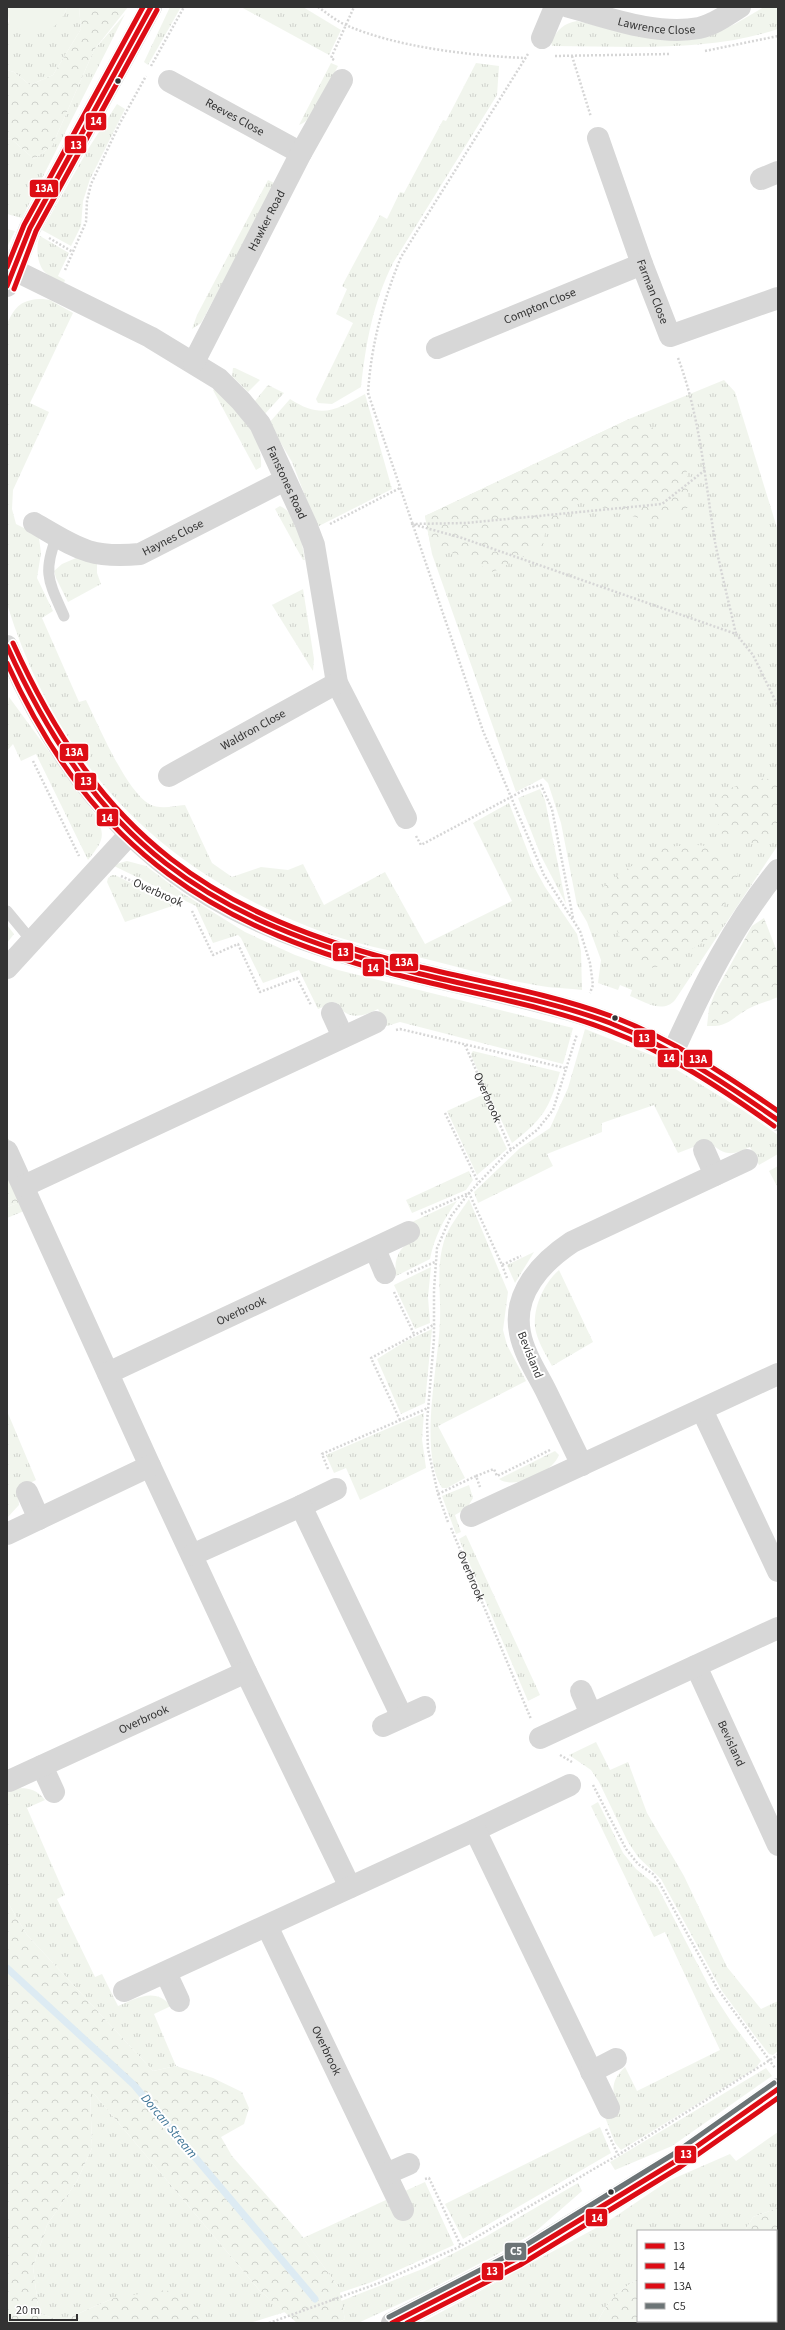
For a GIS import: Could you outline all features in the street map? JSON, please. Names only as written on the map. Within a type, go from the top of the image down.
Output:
[{"type":"main road","points":[[392,2323],[516,2259],[676,2161],[778,2089]]},
{"type":"street","points":[[10,277],[34,221],[151,7]]},
{"type":"street","points":[[542,38],[555,7]]},
{"type":"street","name":"Lawrence Close","points":[[569,7],[643,26],[673,30],[700,27],[723,18],[740,7]]},
{"type":"street","name":"Hawker Road","points":[[194,362],[301,153],[342,80]]},
{"type":"street","name":"Reeves Close","points":[[168,81],[301,153]]},
{"type":"street","name":"Farman Close","points":[[598,138],[642,264],[670,336],[778,298]]},
{"type":"street","name":"Compton Close","points":[[436,348],[642,264]]},
{"type":"street","name":"Fanstones Road","points":[[10,277],[63,294],[150,337],[194,362],[219,379],[241,401],[260,424],[310,534],[320,575],[337,683],[406,818]]},
{"type":"street","name":"Haynes Close","points":[[34,523],[85,552],[99,555],[140,554],[286,480]]},
{"type":"street","points":[[7,646],[24,686],[48,731],[74,768],[129,835],[186,881],[229,907],[270,926],[358,957],[584,1014],[673,1052],[778,1120]]},
{"type":"street","name":"Waldron Close","points":[[168,776],[337,683]]},
{"type":"street","points":[[7,968],[93,872],[129,835]]},
{"type":"street","points":[[673,1052],[706,980],[728,940],[778,870]]},
{"type":"street","points":[[332,1013],[342,1038]]},
{"type":"street","points":[[24,1186],[376,1022]]},
{"type":"street","points":[[704,1150],[715,1175]]},
{"type":"street","points":[[7,1151],[150,1466],[246,1672],[350,1887]]},
{"type":"street","name":"Bevisland","points":[[582,1465],[531,1362],[520,1335],[519,1313],[524,1291],[537,1271],[551,1256],[572,1242],[747,1160]]},
{"type":"street","name":"Overbrook","points":[[108,1373],[409,1232]]},
{"type":"street","points":[[375,1249],[389,1281]]},
{"type":"street","points":[[480,1512],[778,1374]]},
{"type":"street","points":[[702,1410],[778,1571]]},
{"type":"street","points":[[7,1534],[150,1466]]},
{"type":"street","points":[[192,1555],[336,1489]]},
{"type":"street","points":[[27,1492],[39,1519]]},
{"type":"street","points":[[301,1506],[392,1722],[425,1707]]},
{"type":"street","points":[[540,1738],[778,1628]]},
{"type":"street","name":"Bevisland","points":[[696,1666],[773,1819],[778,1845]]},
{"type":"street","name":"Overbrook","points":[[9,1781],[246,1672]]},
{"type":"street","points":[[581,1691],[591,1714]]},
{"type":"street","points":[[42,1766],[54,1792]]},
{"type":"street","points":[[124,1991],[268,1926],[570,1785]]},
{"type":"street","points":[[475,1830],[609,2108]]},
{"type":"street","name":"Overbrook","points":[[268,1926],[403,2210]]},
{"type":"street","points":[[166,1972],[179,2001]]},
{"type":"street","points":[[591,2072],[616,2059]]},
{"type":"street","points":[[386,2174],[409,2164]]},
{"type":"lane","points":[[57,536],[50,553],[47,574],[64,616]]},
{"type":"lane","points":[[7,911],[31,940]]},
{"type":"path","points":[[150,69],[184,7]]},
{"type":"path","points":[[342,80],[347,68],[331,58],[354,7]]},
{"type":"path","points":[[572,56],[584,96]]},
{"type":"path","points":[[525,58],[401,257],[387,291],[370,362],[368,393],[483,731],[544,875],[573,920]]},
{"type":"path","points":[[63,294],[70,278],[63,274],[86,222],[87,201],[91,184],[120,123],[147,74]]},
{"type":"path","points":[[670,336],[688,384],[705,470],[716,544],[736,634],[753,655],[778,706]]},
{"type":"path","points":[[412,524],[474,523],[662,504],[705,470]]},
{"type":"path","points":[[310,534],[400,488]]},
{"type":"path","points":[[412,524],[462,538],[736,634]]},
{"type":"path","points":[[33,761],[93,872]]},
{"type":"path","points":[[406,818],[421,845],[512,797],[536,785],[541,785],[544,788],[552,809],[573,920]]},
{"type":"path","name":"Overbrook","points":[[93,872],[176,901]]},
{"type":"path","name":"Overbrook","points":[[190,907],[212,955],[238,944],[260,992],[297,978],[311,1006]]},
{"type":"path","name":"Overbrook","points":[[540,1738],[438,1494],[428,1449],[428,1408],[435,1324],[434,1290],[438,1248],[452,1216],[478,1182],[511,1150],[537,1130],[552,1110],[593,985],[590,963],[580,931],[573,920]]},
{"type":"path","points":[[376,1022],[382,1034],[400,1029],[565,1068]]},
{"type":"path","name":"Overbrook","points":[[465,1044],[511,1150]]},
{"type":"path","points":[[445,1113],[478,1182]]},
{"type":"path","points":[[469,1193],[502,1265],[523,1255]]},
{"type":"path","points":[[389,1281],[414,1334]]},
{"type":"path","points":[[400,1420],[371,1358],[435,1324]]},
{"type":"path","points":[[336,1489],[322,1454],[428,1408]]},
{"type":"path","points":[[438,1494],[494,1469],[497,1476],[570,1441]]},
{"type":"path","points":[[476,1476],[480,1512]]},
{"type":"path","points":[[540,1738],[552,1751],[575,1764]]},
{"type":"path","points":[[591,1782],[626,1850],[638,1864],[653,1874],[660,1884],[717,1988],[778,2071]]},
{"type":"path","points":[[269,2323],[380,2283],[461,2246],[612,2158],[778,2055]]},
{"type":"path","points":[[409,2164],[417,2182],[429,2178],[461,2246]]},
{"type":"green space","points":[[7,7],[67,7],[57,24],[43,32],[35,33],[26,32],[9,23]]},
{"type":"green space","points":[[67,7],[79,7],[81,29],[53,75],[30,85],[14,72],[7,70],[7,20],[9,23],[64,15]]},
{"type":"green space","points":[[79,7],[128,7],[94,50],[52,146],[34,159],[10,138],[7,139],[7,70],[14,72],[30,85],[53,75],[81,29]]},
{"type":"green space","points":[[170,7],[181,7],[148,65],[144,62]]},
{"type":"green space","points":[[241,7],[303,7],[341,30],[329,55]]},
{"type":"green space","points":[[764,7],[778,7],[778,29],[751,37],[723,42],[695,45],[637,47],[552,46],[551,42],[561,28],[568,23],[577,21],[628,33],[712,34],[735,24]]},
{"type":"green space","points":[[125,14],[22,218],[7,214],[7,139],[10,138],[34,159],[52,146],[94,50]]},
{"type":"green space","points":[[331,63],[338,66],[322,99],[311,116],[299,125]]},
{"type":"green space","points":[[476,63],[499,66],[497,95],[393,263],[386,278],[371,323],[361,387],[332,404],[318,403],[316,399],[353,323],[336,314],[347,289],[342,286],[380,215],[387,219],[400,192],[404,193],[443,120],[446,121]]},
{"type":"green space","points":[[117,104],[125,109],[90,179],[83,201],[81,226],[71,246],[42,230],[90,146]]},
{"type":"green space","points":[[268,180],[276,184],[201,323],[192,329],[197,315]]},
{"type":"green space","points":[[7,229],[15,231],[7,247]]},
{"type":"green space","points":[[40,236],[69,253],[58,276],[65,280],[64,283],[49,275],[41,267],[37,251]]},
{"type":"green space","points":[[43,299],[50,300],[73,313],[30,403],[49,412],[13,490],[12,509],[16,524],[34,533],[39,538],[41,553],[37,578],[53,611],[42,618],[79,702],[86,700],[113,756],[131,785],[140,796],[153,806],[167,807],[185,805],[212,863],[232,877],[261,867],[288,870],[303,864],[324,905],[385,872],[425,944],[512,901],[473,823],[509,803],[533,865],[545,887],[577,934],[581,951],[582,990],[543,986],[516,981],[361,944],[328,934],[270,910],[216,881],[168,848],[126,809],[88,766],[56,717],[29,663],[7,604],[7,324],[16,308],[24,302]]},
{"type":"green space","points":[[233,368],[260,380],[248,392],[232,376]]},
{"type":"green space","points":[[724,380],[735,392],[778,531],[778,845],[675,1000],[665,1006],[654,1006],[630,996],[632,990],[620,985],[618,990],[598,983],[601,960],[587,922],[577,905],[561,823],[548,783],[543,778],[516,792],[432,554],[425,516],[629,419]]},
{"type":"green space","points":[[268,385],[284,393],[263,416],[255,401]]},
{"type":"green space","points":[[215,389],[240,414],[253,433],[258,444],[261,467],[256,470],[213,390]]},
{"type":"green space","points":[[365,394],[392,489],[317,527],[292,462],[269,423],[290,399],[301,405],[319,411],[345,405]]},
{"type":"green space","points":[[629,419],[656,429],[662,442],[686,461],[689,507],[656,523],[577,500],[545,533],[543,546],[493,572],[459,555],[431,548],[425,516]]},
{"type":"green space","points":[[280,506],[291,515],[295,522],[301,537],[305,560],[303,560],[275,509]]},
{"type":"green space","points":[[76,558],[97,561],[97,573],[101,584],[68,602],[54,571],[62,564]]},
{"type":"green space","points":[[303,589],[314,659],[313,671],[272,605]]},
{"type":"green space","points":[[9,697],[94,813],[101,827],[102,838],[88,860],[36,754],[21,761],[13,744],[7,751],[7,708]]},
{"type":"green space","points":[[765,778],[778,783],[778,830],[776,834],[756,845],[720,833],[715,804],[730,788]]},
{"type":"green space","points":[[540,789],[545,800],[566,904],[541,856],[518,798]]},
{"type":"green space","points":[[697,845],[716,847],[738,874],[710,938],[665,965],[651,968],[625,951],[601,889],[622,872],[663,847]]},
{"type":"green space","points":[[127,861],[146,866],[182,893],[245,932],[295,955],[338,970],[573,1028],[563,1064],[400,1022],[387,1026],[378,1009],[354,1016],[344,1012],[335,1002],[318,1009],[299,970],[263,983],[241,938],[238,935],[213,943],[196,906],[112,865]]},
{"type":"green space","points":[[115,875],[175,905],[125,922],[107,882],[108,878]]},
{"type":"green space","points":[[764,918],[778,954],[778,997],[751,1007],[730,1021],[719,1026],[707,1026],[709,1008],[716,991],[752,926]]},
{"type":"green space","points":[[7,925],[14,934],[7,943]]},
{"type":"green space","points":[[585,1029],[656,1057],[744,1111],[778,1135],[778,1154],[759,1165],[750,1147],[738,1152],[728,1153],[719,1150],[709,1141],[678,1153],[654,1105],[602,1123],[602,1132],[547,1154],[553,1166],[478,1203],[474,1192],[520,1148],[550,1128],[568,1088]]},
{"type":"green space","points":[[473,1051],[560,1072],[544,1112],[523,1135],[512,1143],[473,1060],[471,1054]]},
{"type":"green space","points":[[482,1095],[507,1149],[477,1175],[447,1111]]},
{"type":"green space","points":[[7,1137],[14,1147],[20,1202],[7,1207]]},
{"type":"green space","points":[[778,1166],[778,1188],[769,1171]]},
{"type":"green space","points":[[469,1171],[473,1180],[466,1190],[412,1213],[406,1200]]},
{"type":"green space","points":[[469,1199],[508,1292],[503,1330],[507,1345],[526,1381],[438,1426],[465,1478],[447,1488],[442,1488],[435,1472],[431,1452],[432,1406],[440,1320],[440,1261],[446,1235]]},
{"type":"green space","points":[[457,1201],[440,1228],[430,1259],[396,1276],[395,1269],[397,1257],[407,1244],[418,1237],[412,1222]]},
{"type":"green space","points":[[20,1202],[24,1211],[7,1218],[7,1207]]},
{"type":"green space","points":[[534,1252],[515,1283],[507,1265]]},
{"type":"green space","points":[[431,1267],[428,1297],[430,1323],[415,1329],[394,1285]]},
{"type":"green space","points":[[559,1270],[593,1342],[552,1366],[537,1336],[535,1315],[543,1290]]},
{"type":"green space","points":[[432,1329],[425,1403],[401,1414],[377,1359],[406,1341]]},
{"type":"green space","points":[[7,1411],[36,1480],[18,1489],[19,1505],[7,1518]]},
{"type":"green space","points":[[424,1413],[422,1439],[426,1468],[360,1500],[346,1468],[334,1473],[326,1455]]},
{"type":"green space","points":[[555,1451],[559,1455],[555,1462],[549,1468],[532,1478],[514,1482],[506,1482],[499,1479]]},
{"type":"green space","points":[[469,1485],[473,1498],[467,1508],[455,1515],[461,1532],[456,1534],[442,1496]]},
{"type":"green space","points":[[466,1535],[540,1695],[528,1701],[459,1539]]},
{"type":"green space","points":[[596,1742],[610,1770],[628,1762],[647,1813],[684,1876],[727,1967],[761,2009],[778,2001],[778,2051],[773,2055],[769,2054],[722,1991],[661,1879],[638,1857],[628,1842],[599,1782],[591,1770],[569,1755]]},
{"type":"green space","points":[[24,1788],[33,1790],[41,1795],[45,1800],[27,1808],[65,1895],[57,1899],[95,1977],[102,1974],[118,2006],[139,1997],[152,1996],[165,2000],[171,2006],[154,2014],[176,2066],[153,2071],[27,1935],[7,1901],[7,1789]]},
{"type":"green space","points":[[598,1802],[623,1853],[636,1869],[657,1886],[712,1992],[732,2023],[761,2061],[755,2069],[621,2150],[615,2143],[605,2117],[620,2111],[615,2099],[614,2083],[620,2072],[625,2067],[637,2091],[720,2050],[665,1932],[654,1937],[591,1806]]},
{"type":"green space","points":[[7,1901],[27,1935],[153,2071],[176,2066],[213,2078],[242,2092],[249,2108],[244,2124],[221,2137],[232,2156],[299,2232],[339,2288],[345,2319],[337,2323],[297,2323],[260,2291],[90,2089],[92,2148],[77,2181],[47,2225],[33,2267],[39,2313],[61,2321],[114,2298],[166,2290],[195,2307],[203,2323],[7,2323]]},
{"type":"green space","points":[[766,2068],[772,2076],[672,2146],[615,2170],[610,2162]]},
{"type":"green space","points":[[90,2089],[260,2291],[285,2312],[250,2323],[203,2323],[194,2307],[114,2298],[61,2321],[39,2313],[33,2267],[47,2225],[77,2181],[92,2148]]},
{"type":"green space","points":[[600,2127],[611,2153],[463,2239],[445,2204]]},
{"type":"green space","points":[[778,2132],[778,2208],[753,2217],[746,2230],[637,2230],[637,2280],[625,2288],[609,2303],[597,2323],[421,2323],[607,2222],[668,2181],[730,2154],[736,2161]]},
{"type":"green space","points":[[425,2182],[454,2245],[372,2282],[339,2293],[339,2288],[303,2238],[386,2200],[396,2219],[413,2211],[405,2191]]},
{"type":"green space","points":[[578,2183],[582,2191],[535,2232],[496,2255],[421,2294],[358,2323],[337,2323],[345,2319],[341,2301],[425,2268],[485,2237]]},
{"type":"green space","points":[[778,2208],[778,2264],[777,2230],[746,2230],[753,2217]]},
{"type":"green space","points":[[777,2264],[778,2264],[777,2298]]},
{"type":"green space","points":[[637,2280],[637,2322],[687,2323],[597,2323],[609,2303],[625,2288]]},
{"type":"green space","points":[[688,2322],[718,2322],[716,2323]]},
{"type":"waterway","name":"Dorcan Stream","points":[[7,1968],[134,2085],[315,2299]]},
{"type":"transit line","name":"13A","points":[[7,267],[24,225],[143,7]]},
{"type":"transit line","name":"13","points":[[7,286],[30,228],[151,7]]},
{"type":"transit line","name":"14","points":[[14,289],[36,231],[157,10]]},
{"type":"transit line","name":"13A","points":[[13,643],[47,711],[85,769],[126,818],[171,859],[222,893],[279,922],[343,946],[416,966],[539,994],[587,1008],[634,1025],[656,1035],[698,1059],[739,1084],[778,1111]]},
{"type":"transit line","name":"13","points":[[7,646],[42,714],[79,773],[120,822],[166,863],[217,898],[275,927],[340,951],[413,972],[562,1007],[610,1023],[676,1054],[718,1079],[778,1120]]},
{"type":"transit line","name":"14","points":[[7,663],[41,729],[79,786],[121,834],[168,874],[221,908],[279,936],[343,959],[414,979],[561,1014],[608,1030],[630,1039],[694,1073],[774,1126]]},
{"type":"transit line","name":"C5","points":[[389,2317],[513,2253],[672,2155],[774,2083]]},
{"type":"transit line","name":"13","points":[[392,2323],[516,2259],[676,2161],[778,2089]]},
{"type":"transit line","name":"14","points":[[407,2323],[520,2265],[680,2167],[778,2098]]}]
